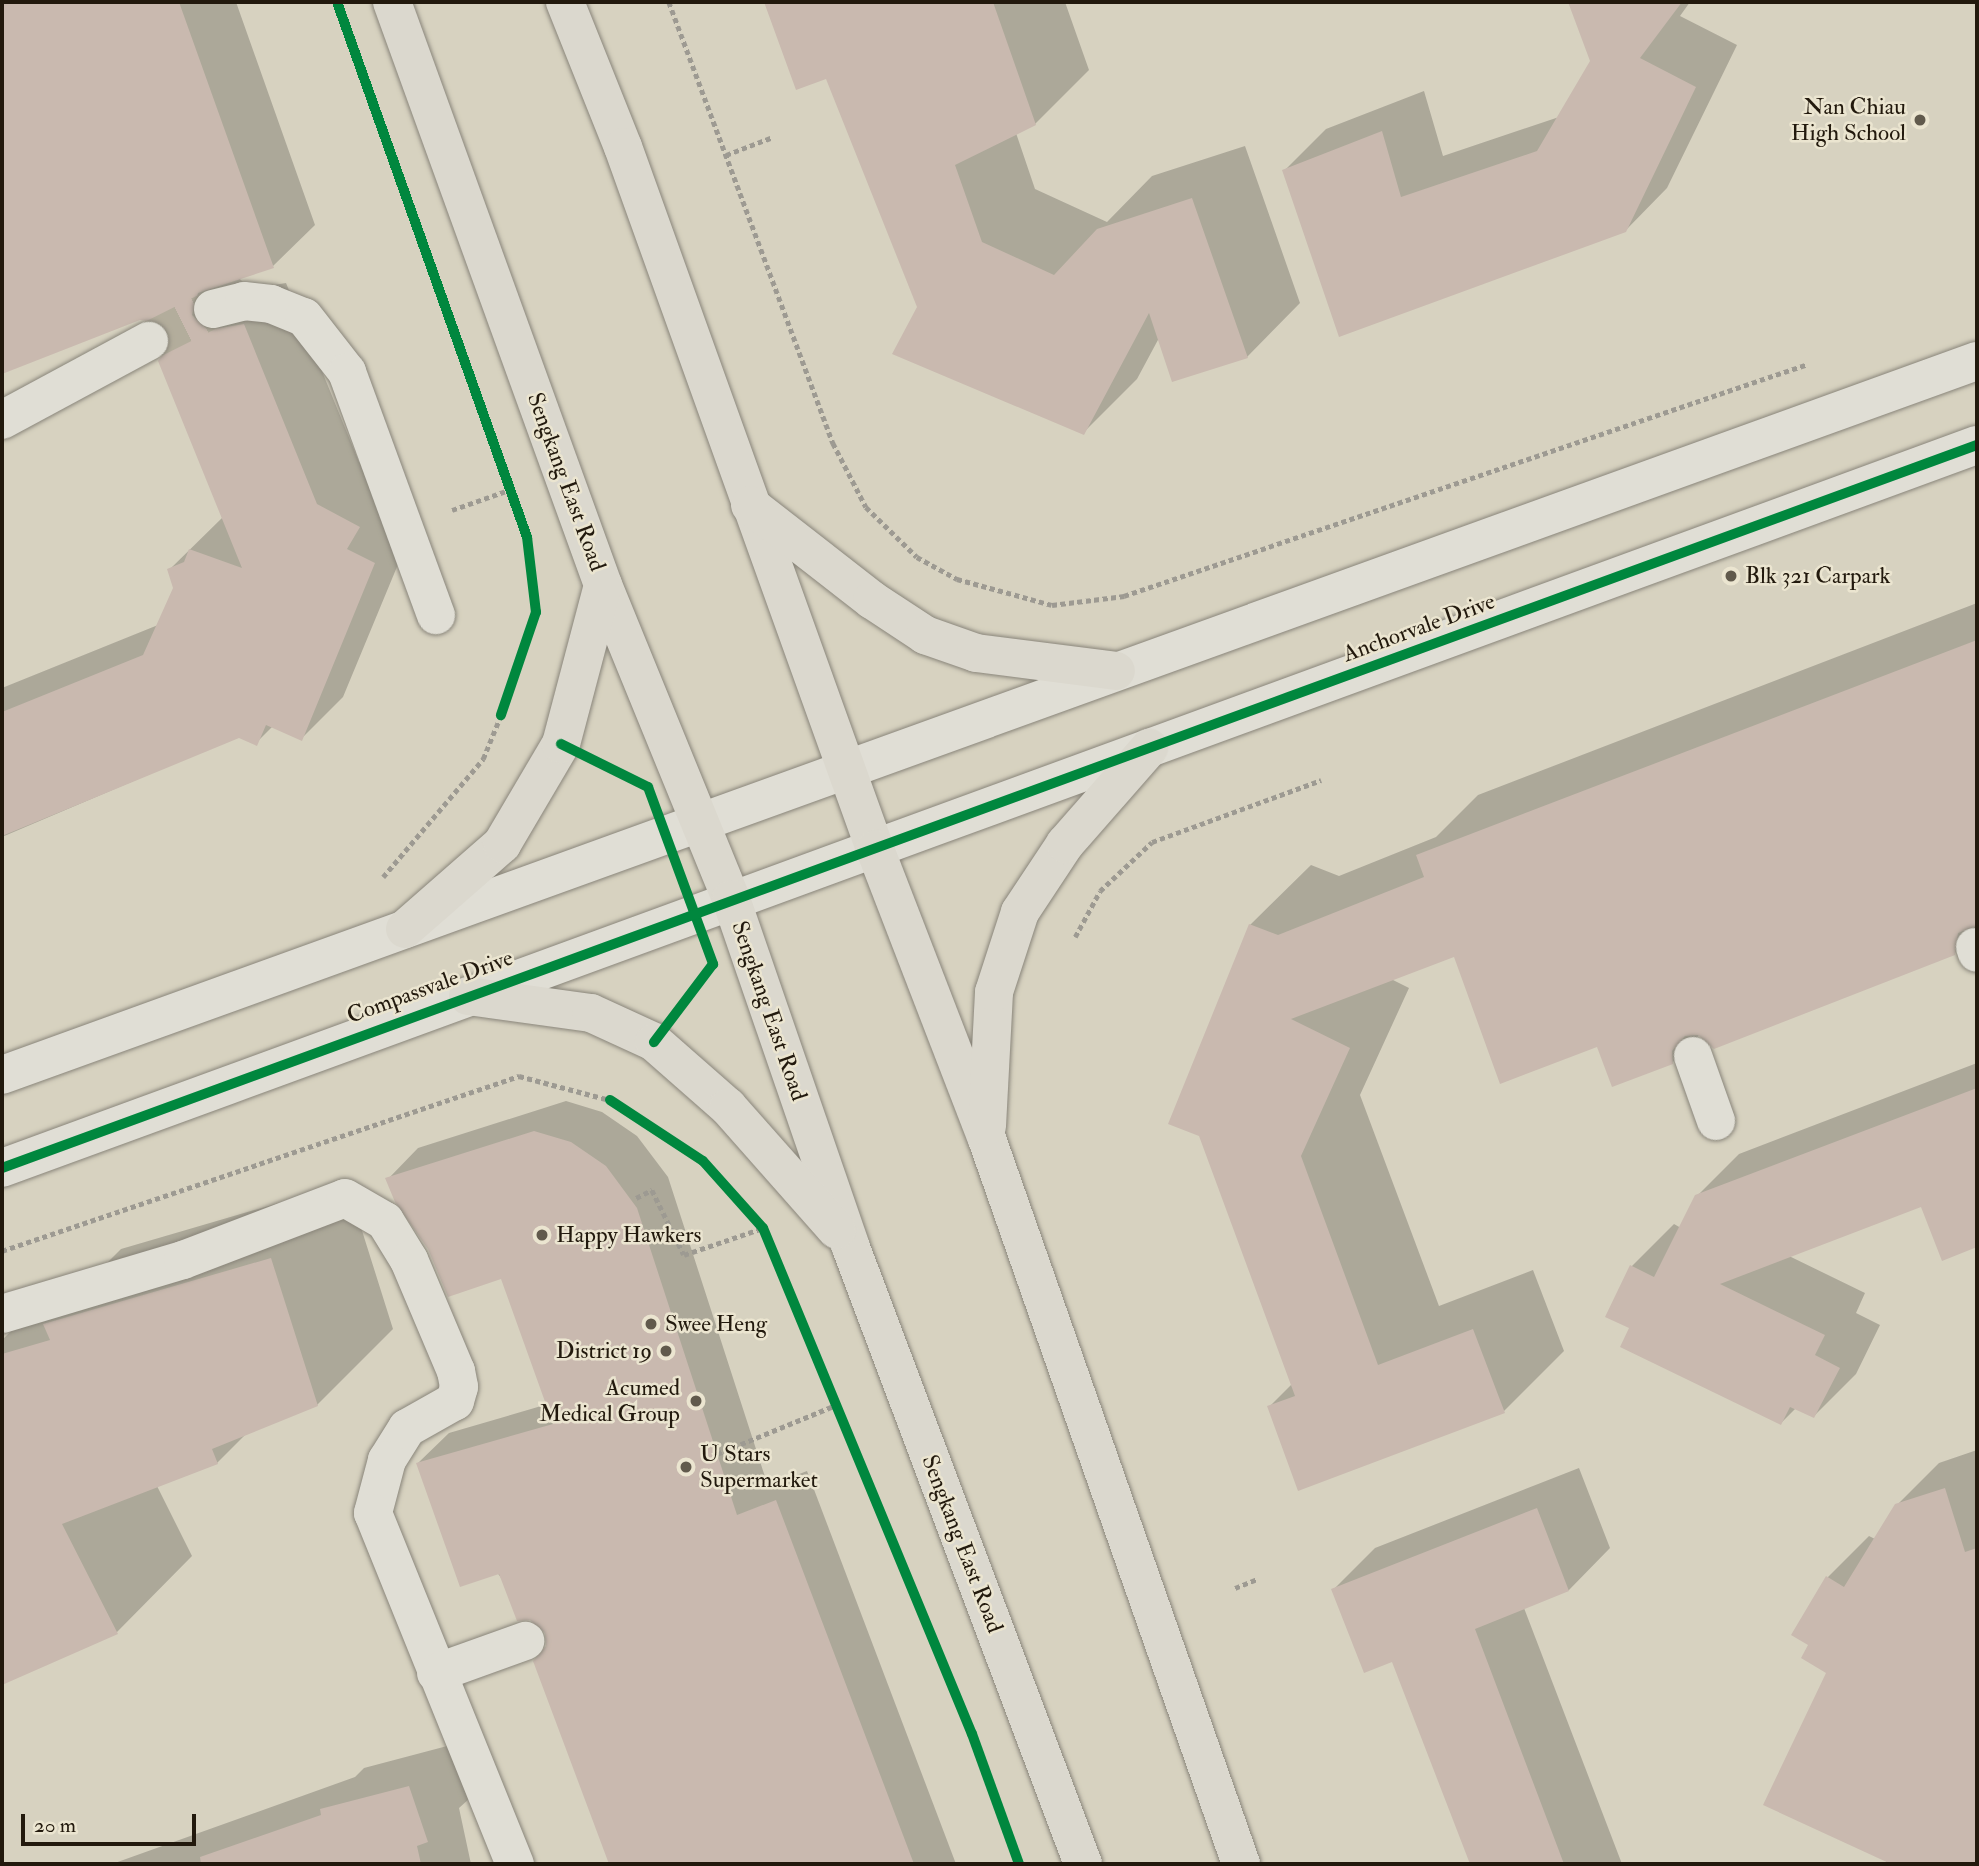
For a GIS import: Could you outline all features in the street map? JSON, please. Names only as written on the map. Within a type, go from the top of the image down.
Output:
[{"type":"main road","name":"Sengkang East Road","points":[[392,2],[603,585],[731,899],[850,1245],[1083,1864]]},
{"type":"main road","points":[[565,2],[623,147],[846,773],[986,1139],[1241,1864]]},
{"type":"main road","points":[[750,505],[872,600],[925,635],[976,653],[1116,671]]},
{"type":"main road","points":[[405,929],[502,844],[561,744],[603,585]]},
{"type":"main road","points":[[986,1139],[994,992],[1020,912],[1065,844],[1149,748]]},
{"type":"main road","points":[[468,996],[591,1013],[654,1042],[728,1107],[850,1245]]},
{"type":"street","points":[[213,309],[244,301],[271,303],[304,317],[347,372],[436,615]]},
{"type":"street","points":[[2,420],[149,341]]},
{"type":"street","points":[[2,1075],[846,773],[1116,671],[1977,361]]},
{"type":"street","name":"Anchorvale Drive","points":[[875,849],[1977,445]]},
{"type":"street","name":"Compassvale Drive","points":[[2,1168],[731,899],[875,849]]},
{"type":"street","points":[[1693,1056],[1716,1121]]},
{"type":"street","points":[[2,1314],[183,1260],[345,1198],[385,1221],[409,1260],[456,1371],[458,1387],[455,1401],[407,1428],[387,1460],[373,1513],[515,1864]]},
{"type":"street","points":[[436,1673],[525,1641]]},
{"type":"path","points":[[669,2],[833,443],[866,507],[917,557],[957,579],[1052,605],[1124,596],[1818,361]]},
{"type":"path","points":[[726,155],[773,137]]},
{"type":"path","points":[[504,477],[513,502]]},
{"type":"path","points":[[405,526],[509,490]]},
{"type":"path","points":[[378,884],[482,759],[506,703]]},
{"type":"path","points":[[1074,937],[1100,891],[1152,842],[1321,780]]},
{"type":"path","points":[[2,1251],[519,1076],[610,1100],[621,1107]]},
{"type":"path","points":[[636,1198],[652,1190],[684,1255],[763,1228]]},
{"type":"path","points":[[755,1218],[768,1240]]},
{"type":"path","points":[[831,1392],[841,1418]]},
{"type":"path","points":[[717,1454],[836,1405]]},
{"type":"path","points":[[1235,1588],[1256,1579]]},
{"type":"building","points":[[2,2],[179,2],[274,268],[198,293],[192,315],[208,330],[244,324],[317,504],[360,527],[347,549],[375,563],[302,741],[266,725],[257,746],[239,738],[2,836],[2,712],[143,655],[173,588],[167,569],[184,562],[189,549],[242,568],[158,361],[171,342],[161,323],[140,320],[2,374]]},
{"type":"building","points":[[764,2],[993,2],[1036,125],[955,165],[982,242],[1054,275],[1097,229],[1192,198],[1248,358],[1172,382],[1149,313],[1084,435],[892,354],[917,307],[826,79],[796,90]]},
{"type":"building","points":[[1568,2],[1682,2],[1640,58],[1696,87],[1626,232],[1339,337],[1282,170],[1382,131],[1401,197],[1537,151],[1590,61]]},
{"type":"building","points":[[1977,640],[1977,926],[1958,933],[1955,955],[1714,1049],[1698,1035],[1685,1036],[1672,1051],[1673,1064],[1612,1087],[1597,1047],[1500,1084],[1454,957],[1291,1019],[1350,1048],[1301,1156],[1378,1365],[1473,1329],[1505,1413],[1298,1491],[1267,1406],[1295,1396],[1199,1136],[1168,1124],[1249,924],[1278,935],[1424,877],[1416,855]]},
{"type":"building","points":[[1977,1088],[1977,1247],[1942,1261],[1921,1207],[1720,1284],[1825,1335],[1815,1355],[1840,1368],[1814,1418],[1790,1407],[1781,1425],[1620,1347],[1629,1328],[1605,1317],[1630,1265],[1654,1277],[1695,1195]]},
{"type":"building","points":[[534,1131],[571,1142],[606,1166],[637,1208],[737,1515],[776,1500],[914,1864],[609,1864],[533,1661],[546,1646],[545,1633],[530,1620],[517,1621],[499,1574],[460,1587],[416,1463],[553,1424],[501,1279],[448,1297],[428,1249],[395,1202],[385,1178]]},
{"type":"building","points":[[271,1258],[318,1406],[212,1449],[218,1464],[62,1524],[118,1634],[2,1685],[2,1354],[50,1340],[43,1324]]},
{"type":"building","points":[[1945,1488],[1965,1552],[1977,1548],[1977,1864],[1891,1864],[1763,1805],[1826,1673],[1801,1658],[1808,1645],[1791,1635],[1826,1576],[1844,1587],[1895,1504]]},
{"type":"building","points":[[1537,1508],[1569,1591],[1475,1629],[1564,1864],[1470,1864],[1392,1662],[1364,1673],[1331,1589]]},
{"type":"building","points":[[409,1786],[428,1842],[417,1846],[421,1864],[201,1864],[200,1857],[321,1815],[320,1809]]},
{"type":"tunnel","points":[[149,341],[213,309]]},
{"type":"cycle path","points":[[337,2],[527,537],[536,612],[501,715]]},
{"type":"cycle path","points":[[2,1168],[1977,445]]},
{"type":"cycle path","points":[[561,744],[648,787],[713,964],[654,1042]]},
{"type":"cycle path","points":[[610,1100],[703,1161],[763,1228],[972,1734],[1019,1864]]},
{"type":"place","name":"Nan Chiau High School","points":[[1920,120]]},
{"type":"place","name":"Blk 321 Carpark","points":[[1731,576]]},
{"type":"place","name":"Happy Hawkers","points":[[542,1235]]},
{"type":"place","name":"Swee Heng","points":[[651,1324]]},
{"type":"place","name":"District 19","points":[[666,1351]]},
{"type":"place","name":"Acumed Medical Group","points":[[696,1401]]},
{"type":"place","name":"U Stars Supermarket","points":[[686,1467]]}]
